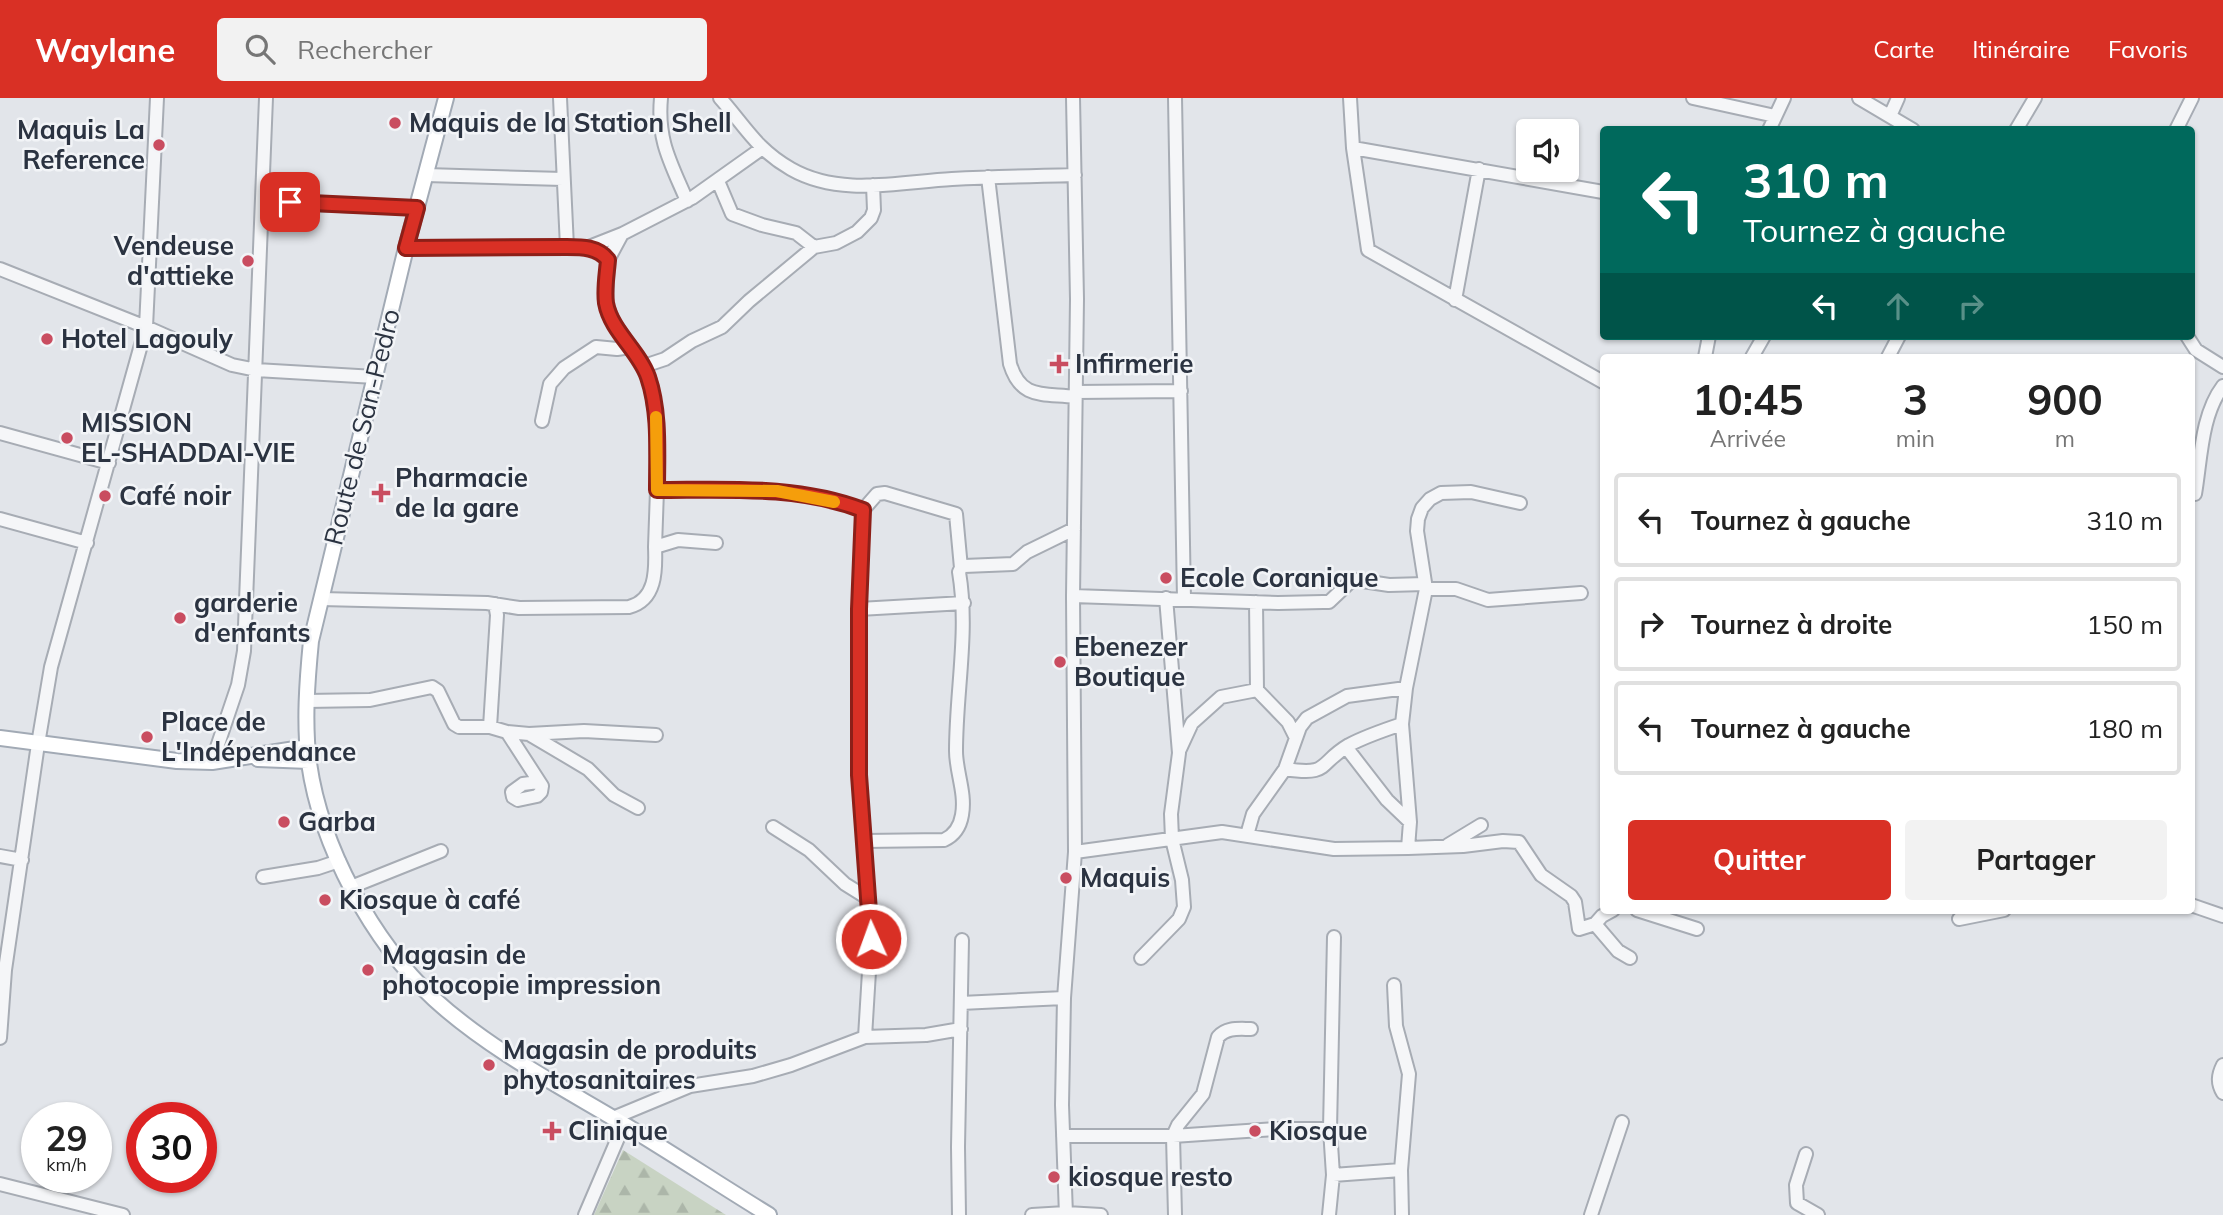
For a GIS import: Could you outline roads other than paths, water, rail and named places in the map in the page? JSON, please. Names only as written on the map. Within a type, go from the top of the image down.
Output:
[{"type":"main road","name":"Route de San-Pedro","points":[[446,98],[406,248],[311,641],[306,701],[308,754],[314,791],[339,861],[373,926],[412,976],[435,1000],[511,1057],[769,1215]]},
{"type":"main road","points":[[0,738],[177,761],[212,762],[248,758],[281,761],[308,754]]},
{"type":"street","points":[[0,1038],[2,970],[22,860],[51,667],[146,327],[158,98]]},
{"type":"street","points":[[212,762],[238,685],[244,651],[266,98]]},
{"type":"street","points":[[559,98],[567,247]]},
{"type":"street","points":[[661,98],[659,125],[664,147],[687,201]]},
{"type":"street","points":[[720,98],[761,149],[818,182],[873,186],[988,177],[1075,175]]},
{"type":"street","points":[[1066,1214],[1063,1136],[1064,998],[1075,852],[1073,98]]},
{"type":"street","points":[[1175,98],[1184,599]]},
{"type":"street","points":[[1350,98],[1353,148],[1368,250],[1600,380]]},
{"type":"street","points":[[1693,98],[1775,117]]},
{"type":"street","points":[[1770,126],[1784,98]]},
{"type":"street","points":[[1859,98],[1906,126]]},
{"type":"street","points":[[1890,116],[1898,98]]},
{"type":"street","points":[[2019,126],[2035,98]]},
{"type":"street","points":[[2178,126],[2192,98]]},
{"type":"street","points":[[1353,148],[1600,190]]},
{"type":"street","points":[[406,248],[589,247],[622,234],[687,201],[761,149]]},
{"type":"street","points":[[1455,300],[1479,169]]},
{"type":"street","points":[[426,175],[563,179]]},
{"type":"street","points":[[988,177],[1010,364],[1015,379],[1023,388],[1033,392],[1075,394],[1181,391]]},
{"type":"street","points":[[718,181],[732,214],[762,226],[791,231],[814,247]]},
{"type":"street","points":[[644,366],[665,359],[692,341],[722,327],[814,247],[836,243],[857,232],[871,218],[874,210],[873,186]]},
{"type":"street","points":[[262,202],[417,208]]},
{"type":"street","points":[[321,600],[495,604],[519,608],[621,608],[643,602],[654,579],[656,419],[653,395],[644,366],[608,311],[608,260],[622,234]]},
{"type":"street","points":[[589,247],[603,253],[608,260]]},
{"type":"street","points":[[0,269],[146,327],[232,365],[256,370],[375,377]]},
{"type":"street","points":[[2190,340],[2196,350],[2223,367]]},
{"type":"street","points":[[542,421],[550,384],[564,368],[596,347],[631,347]]},
{"type":"street","points":[[2195,494],[2208,417],[2223,386]]},
{"type":"street","points":[[0,433],[109,463]]},
{"type":"street","points":[[657,490],[777,491],[863,510]]},
{"type":"street","points":[[1408,848],[1410,822],[1402,724],[1406,688],[1426,586],[1417,531],[1422,508],[1441,492],[1455,491],[1520,502]]},
{"type":"street","points":[[864,841],[944,839],[954,834],[959,825],[963,792],[956,755],[956,705],[964,603],[959,572],[961,568],[957,517],[954,512],[885,493],[877,494],[863,510],[859,609],[859,775],[871,939],[865,1037]]},
{"type":"street","points":[[0,519],[87,542]]},
{"type":"street","points":[[961,568],[964,565],[1013,564],[1027,552],[1074,529]]},
{"type":"street","points":[[654,547],[678,540],[716,543]]},
{"type":"street","points":[[1073,596],[1329,602],[1356,580],[1456,589],[1488,600],[1581,593]]},
{"type":"street","points":[[1141,958],[1179,919],[1184,907],[1182,880],[1172,838],[1171,814],[1179,753],[1166,598]]},
{"type":"street","points":[[1256,602],[1256,690],[1287,722],[1296,738]]},
{"type":"street","points":[[859,609],[964,603]]},
{"type":"street","points":[[490,727],[497,615],[495,604]]},
{"type":"street","points":[[306,701],[370,701],[432,687],[439,691],[456,726],[490,727],[529,734],[584,731],[656,735]]},
{"type":"street","points":[[1247,835],[1258,805],[1284,769],[1300,727],[1307,718],[1341,698],[1406,688]]},
{"type":"street","points":[[1179,753],[1192,723],[1221,697],[1256,690]]},
{"type":"street","points":[[1284,769],[1312,772],[1328,764],[1346,747],[1402,724]]},
{"type":"street","points":[[507,732],[538,782]]},
{"type":"street","points":[[529,734],[588,769],[614,795],[638,808]]},
{"type":"street","points":[[1346,747],[1387,800],[1410,822]]},
{"type":"street","points":[[1447,845],[1481,825]]},
{"type":"street","points":[[773,827],[809,850],[845,884],[869,899]]},
{"type":"street","points":[[1075,852],[1222,832],[1334,849],[1518,842],[1541,875],[1571,896],[1575,902],[1579,929],[1595,924],[1606,914]]},
{"type":"street","points":[[351,887],[441,851]]},
{"type":"street","points":[[0,856],[22,860]]},
{"type":"street","points":[[263,877],[318,868],[339,861]]},
{"type":"street","points":[[2195,906],[2223,916]]},
{"type":"street","points":[[1650,914],[1697,929]]},
{"type":"street","points":[[1959,919],[1984,914]]},
{"type":"street","points":[[1595,924],[1618,951],[1630,958]]},
{"type":"street","points":[[1329,1215],[1333,1175],[1330,1129],[1334,937]]},
{"type":"street","points":[[959,1215],[962,940]]},
{"type":"street","points":[[1394,985],[1395,1026],[1409,1074],[1401,1170],[1402,1215]]},
{"type":"street","points":[[961,1003],[1064,998]]},
{"type":"street","points":[[585,1215],[619,1121],[690,1086],[753,1076],[791,1065],[865,1037],[926,1035],[961,1029]]},
{"type":"street","points":[[1175,1215],[1174,1136],[1178,1125],[1203,1094],[1218,1037],[1224,1031],[1251,1029]]},
{"type":"street","points":[[2223,1065],[2219,1076],[2219,1086],[2223,1093]]},
{"type":"street","points":[[1591,1215],[1622,1122]]},
{"type":"street","points":[[1063,1136],[1174,1136],[1275,1129],[1330,1129]]},
{"type":"street","points":[[1807,1154],[1796,1185],[1795,1209],[1818,1215]]},
{"type":"street","points":[[1333,1175],[1401,1170]]},
{"type":"street","points":[[0,1184],[123,1215]]},
{"type":"street","points":[[1032,1215],[1101,1215]]},
{"type":"place","name":"Maquis de la Station Shell","points":[[395,123]]},
{"type":"place","name":"Maquis La Reference","points":[[159,145]]},
{"type":"place","name":"Vendeuse d'attieke","points":[[248,261]]},
{"type":"place","name":"Hotel Lagouly","points":[[47,339]]},
{"type":"place","name":"Infirmerie","points":[[1059,364]]},
{"type":"place","name":"MISSION EL-SHADDAI-VIE","points":[[67,438]]},
{"type":"place","name":"Pharmacie de la gare","points":[[381,493]]},
{"type":"place","name":"Café noir","points":[[105,496]]},
{"type":"place","name":"Ecole Coranique","points":[[1166,578]]},
{"type":"place","name":"garderie d'enfants","points":[[180,618]]},
{"type":"place","name":"Ebenezer Boutique","points":[[1060,662]]},
{"type":"place","name":"Place de L'Indépendance","points":[[147,737]]},
{"type":"place","name":"Garba","points":[[284,822]]},
{"type":"place","name":"Maquis","points":[[1066,878]]},
{"type":"place","name":"Kiosque à café","points":[[325,900]]},
{"type":"place","name":"Magasin de photocopie impression","points":[[368,970]]},
{"type":"place","name":"Magasin de produits phytosanitaires","points":[[489,1065]]},
{"type":"place","name":"Clinique","points":[[552,1131]]},
{"type":"place","name":"Kiosque","points":[[1255,1131]]},
{"type":"place","name":"kiosque resto","points":[[1054,1177]]}]
